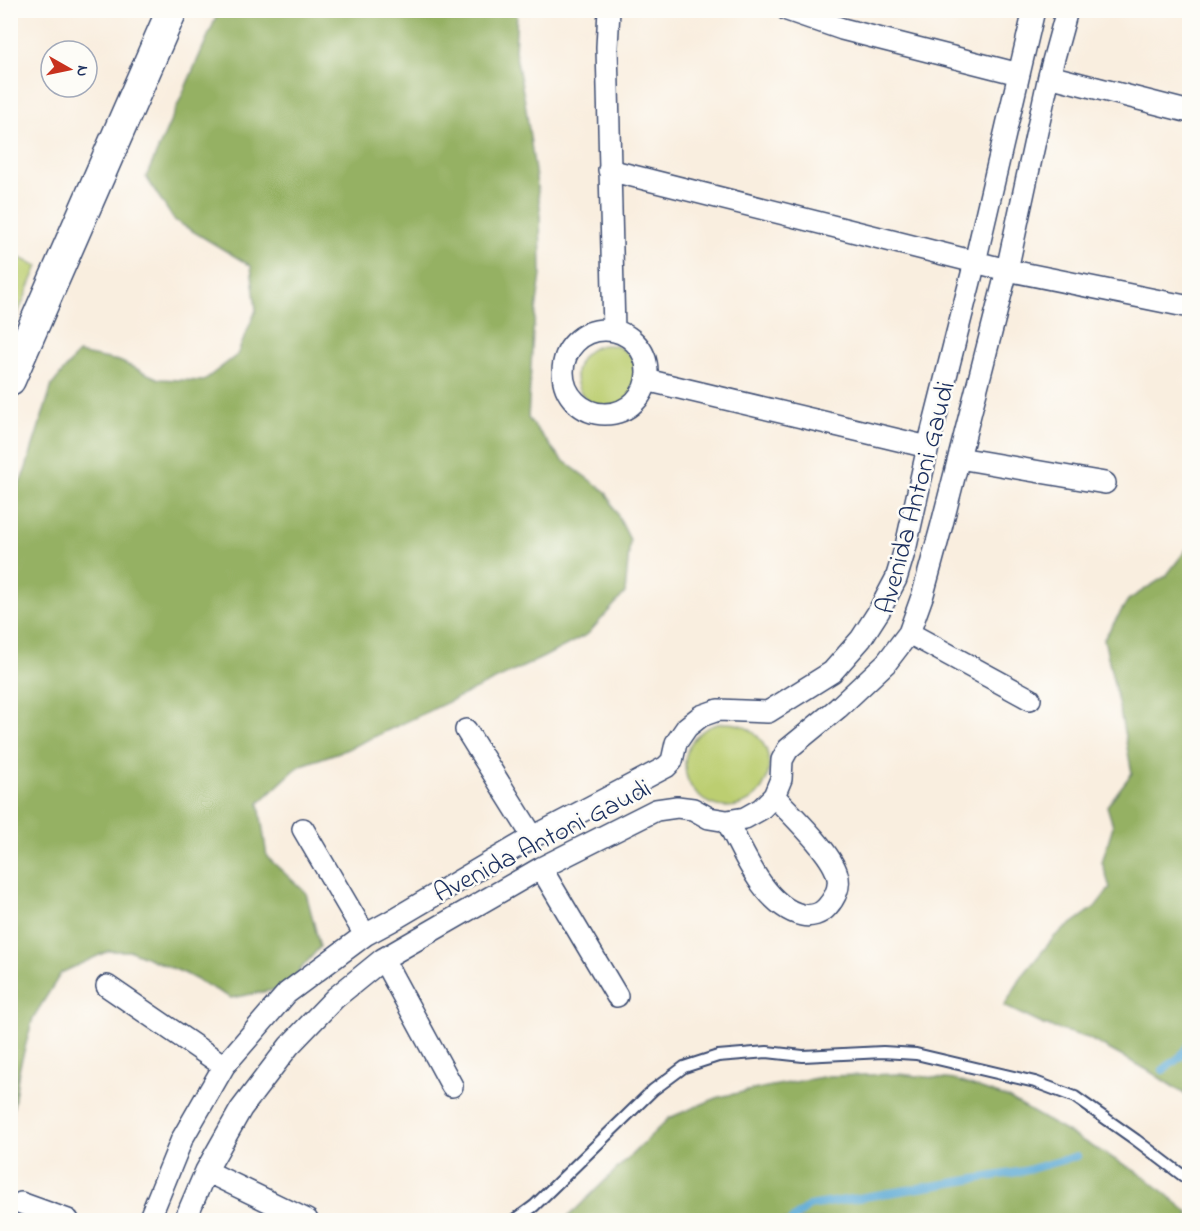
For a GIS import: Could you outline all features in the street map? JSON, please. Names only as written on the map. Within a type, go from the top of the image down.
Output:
[{"type":"street","points":[[10,380],[172,10]]},
{"type":"street","points":[[609,10],[607,47],[614,331]]},
{"type":"street","points":[[787,10],[842,29],[1019,74]]},
{"type":"street","name":"Avenida Antoni Gaudi","points":[[149,1221],[182,1139],[224,1066],[287,993],[365,935],[533,837],[666,767],[672,761],[676,743],[687,728],[701,716],[718,710],[768,712],[832,672],[861,639],[896,579],[906,546],[1034,10]]},
{"type":"street","name":"Avenida Antoni Gaudi","points":[[774,796],[781,779],[782,760],[788,749],[838,708],[886,663],[909,633],[923,594],[1007,270],[1049,76],[1067,10]]},
{"type":"street","points":[[1049,76],[1190,112]]},
{"type":"street","points":[[609,170],[1007,270],[1190,307]]},
{"type":"street","points":[[601,330],[614,331],[626,336],[636,344],[646,367],[646,380],[634,403],[610,414],[597,414],[584,409],[574,401],[563,377],[564,364],[568,352],[577,341],[601,330]]},
{"type":"street","points":[[646,380],[928,447]]},
{"type":"street","points":[[959,458],[1105,483]]},
{"type":"street","points":[[909,633],[1030,699]]},
{"type":"street","points":[[466,730],[533,837]]},
{"type":"street","points":[[774,796],[810,833],[837,872],[839,883],[836,893],[824,910],[815,915],[800,915],[785,909],[772,898],[761,884],[727,821],[745,818],[761,809],[774,796]]},
{"type":"street","name":"Avenida Antoni Gaudi","points":[[185,1221],[206,1171],[241,1109],[289,1046],[335,998],[383,959],[541,868],[656,810],[677,807],[693,809],[709,818],[727,821]]},
{"type":"street","points":[[303,829],[365,935]]},
{"type":"street","points":[[541,868],[617,996]]},
{"type":"street","points":[[383,959],[452,1086]]},
{"type":"street","points":[[107,986],[224,1066]]},
{"type":"street","points":[[206,1171],[307,1221]]},
{"type":"street","points":[[21,1203],[68,1221]]},
{"type":"lane","points":[[515,1221],[534,1206],[653,1090],[684,1067],[718,1056],[767,1052],[803,1056],[883,1052],[916,1054],[1035,1082],[1075,1097],[1190,1181]]},
{"type":"green space","points":[[219,11],[517,11],[515,51],[540,206],[541,275],[533,332],[528,418],[561,459],[606,492],[630,540],[625,593],[588,634],[348,749],[299,766],[259,803],[267,857],[306,893],[320,947],[284,988],[231,998],[184,973],[131,951],[108,951],[61,973],[33,1018],[19,1070],[11,1124],[11,503],[25,471],[52,385],[78,353],[119,361],[159,379],[203,381],[237,355],[256,310],[251,266],[174,220],[146,177]]},
{"type":"green space","points":[[11,254],[38,266],[11,330]]},
{"type":"green space","points":[[607,345],[629,354],[638,376],[629,398],[607,407],[585,398],[576,376],[585,354]]},
{"type":"green space","points":[[1189,546],[1189,1097],[1149,1071],[1088,1038],[1044,1025],[1004,1006],[1023,975],[1055,936],[1095,907],[1110,888],[1102,862],[1113,826],[1107,806],[1132,773],[1104,639],[1128,600],[1166,576]]},
{"type":"green space","points":[[719,723],[735,723],[751,730],[762,741],[769,757],[766,781],[757,795],[735,807],[719,807],[703,800],[692,789],[685,773],[685,757],[692,741],[703,730]]},
{"type":"green space","points":[[899,1074],[955,1080],[1008,1098],[1144,1176],[1189,1213],[1189,1220],[565,1220],[669,1118],[719,1097],[772,1086],[828,1076]]},
{"type":"waterway","points":[[1163,1070],[1180,1057],[1190,1043]]},
{"type":"waterway","points":[[792,1220],[809,1206],[1024,1171],[1077,1156]]}]
